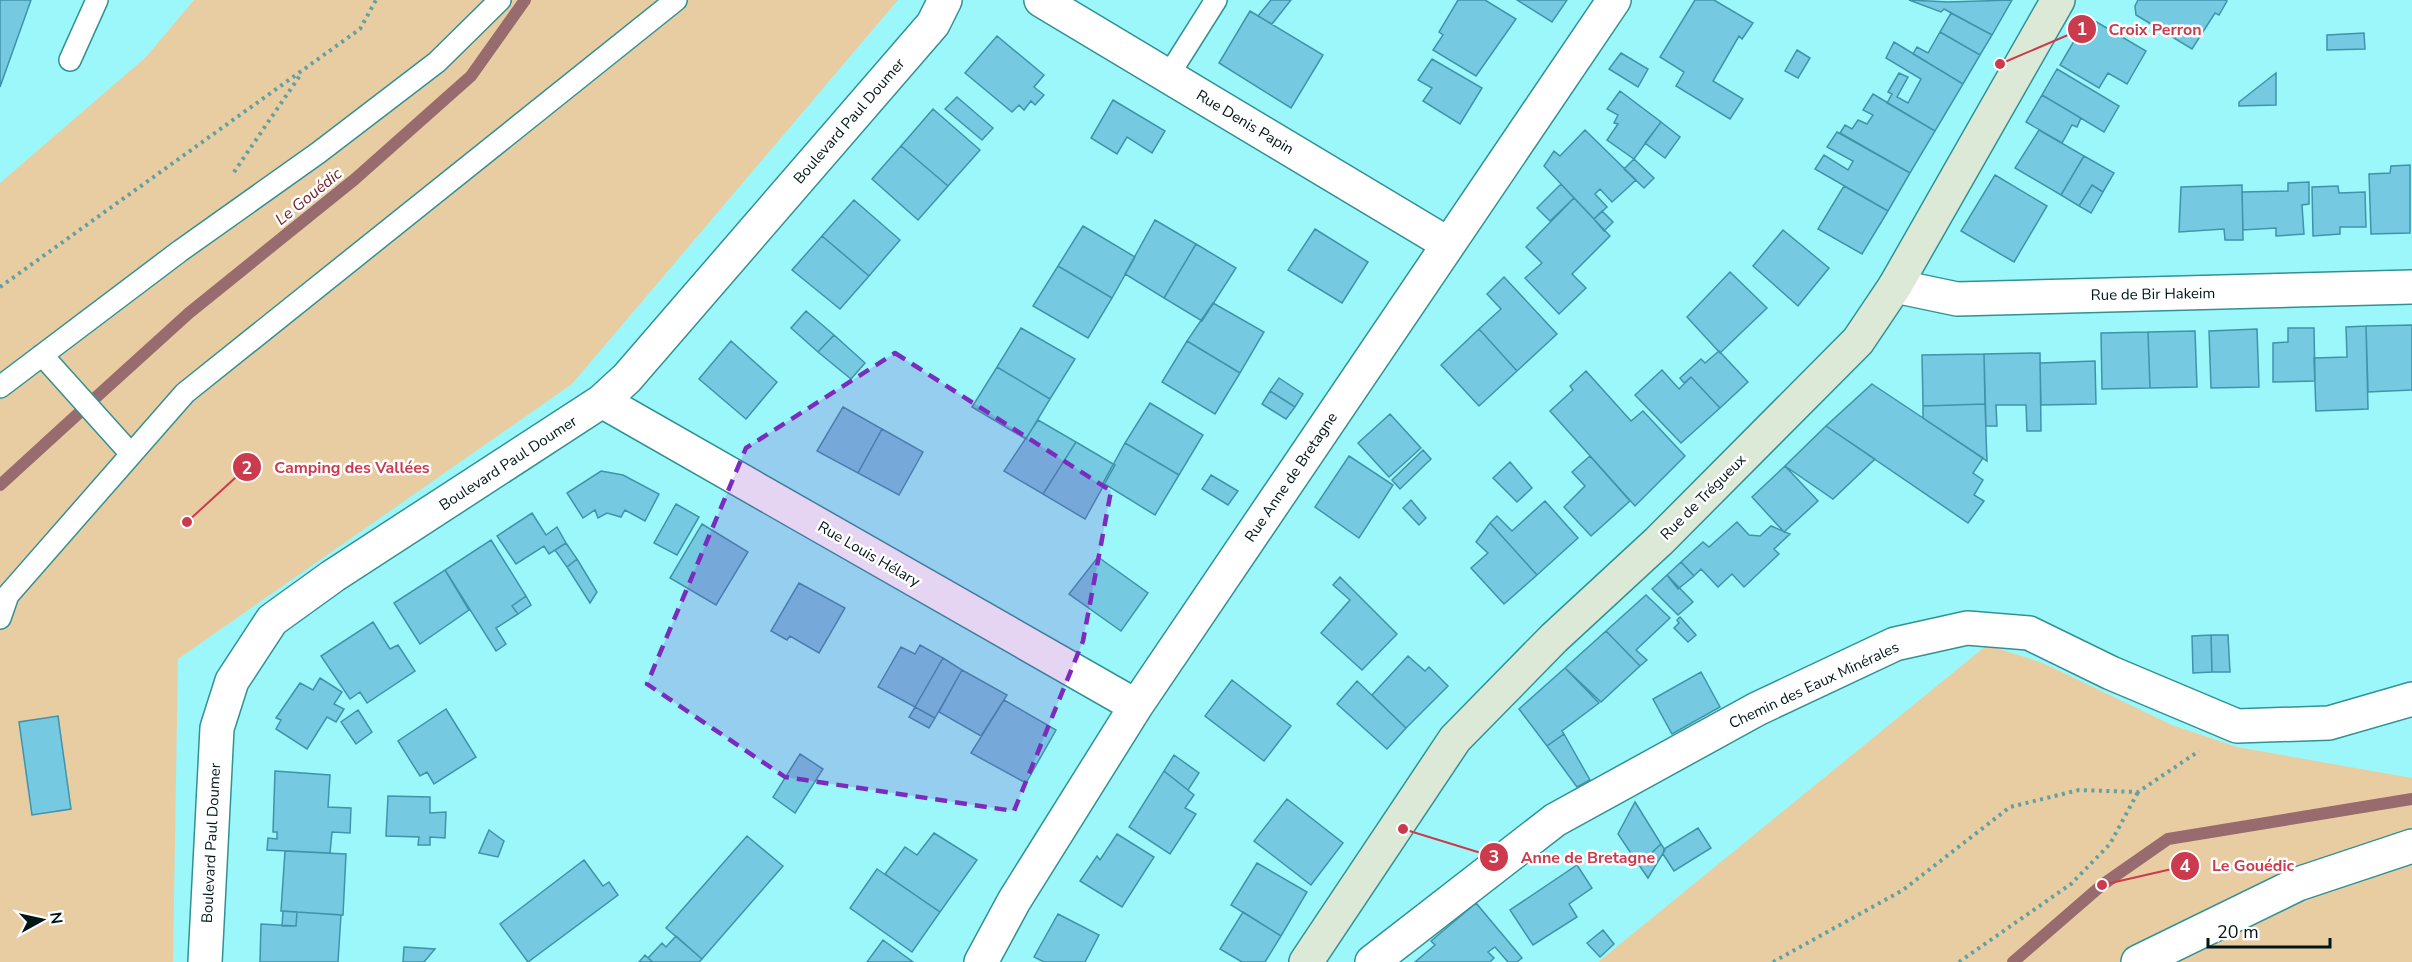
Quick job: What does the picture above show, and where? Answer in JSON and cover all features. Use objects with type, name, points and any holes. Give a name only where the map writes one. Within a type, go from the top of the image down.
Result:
[{"type":"main road","name":"Rue de Trégueux","points":[[1305,962],[1455,739],[1554,638],[1659,541],[1858,341],[1895,286],[2058,0]]},
{"type":"street","name":"Boulevard Paul Doumer","points":[[205,962],[217,728],[232,681],[272,620],[333,576],[603,401],[627,378],[933,24],[945,0]]},
{"type":"street","name":"Rue Denis Papin","points":[[1041,0],[1448,244]]},
{"type":"street","name":"Rue Anne de Bretagne","points":[[981,962],[1014,901],[1136,706],[1614,0]]},
{"type":"street","name":"Rue de Bir Hakeim","points":[[1895,286],[1957,299],[2412,287]]},
{"type":"street","name":"Rue Louis Hélary","points":[[603,401],[1136,706]]},
{"type":"street","name":"Chemin des Eaux Minérales","points":[[1372,962],[1555,820],[1757,709],[1895,644],[1967,628],[2029,633],[2111,673],[2237,726],[2329,723],[2408,709]]},
{"type":"street","points":[[2138,962],[2298,884],[2412,846]]},
{"type":"lane","points":[[70,60],[97,0]]},
{"type":"lane","points":[[0,387],[437,62],[500,0]]},
{"type":"lane","points":[[0,618],[8,595],[185,393],[676,0]]},
{"type":"lane","points":[[1168,76],[1216,0]]},
{"type":"lane","points":[[42,355],[130,454]]},
{"type":"path","points":[[0,287],[360,29],[376,0]]},
{"type":"path","points":[[231,175],[303,71]]},
{"type":"path","points":[[1959,962],[2071,884],[2110,844],[2138,792],[2237,726]]},
{"type":"path","points":[[1773,962],[1903,890],[2010,807],[2079,790],[2138,792]]},
{"type":"highlighted area","points":[[895,353],[1111,491],[1083,641],[1014,811],[785,777],[647,684],[746,448]]},
{"type":"shaded area","points":[[194,0],[898,0],[572,384],[178,659],[173,962],[0,962],[0,183],[146,57]]},
{"type":"shaded area","points":[[1987,645],[2043,663],[2172,725],[2237,747],[2412,778],[2412,962],[1598,962]]},
{"type":"building","points":[[0,0],[31,0],[0,87]]},
{"type":"building","points":[[1271,0],[1291,0],[1272,24],[1258,16]]},
{"type":"building","points":[[1458,0],[1485,0],[1516,19],[1476,76],[1433,50],[1443,35],[1439,32]]},
{"type":"building","points":[[1517,0],[1567,0],[1552,22]]},
{"type":"building","points":[[1695,0],[1714,0],[1753,23],[1742,39],[1739,36],[1713,81],[1743,99],[1730,119],[1676,86],[1684,72],[1660,57]]},
{"type":"building","points":[[1909,0],[1948,2],[2012,0],[1992,35],[1944,9],[1941,12]]},
{"type":"building","points":[[2138,0],[2227,1],[2219,15],[2215,13],[2192,49],[2136,15],[2135,6]]},
{"type":"building","points":[[1250,11],[1323,55],[1291,108],[1219,63]]},
{"type":"building","points":[[1951,13],[1992,35],[1980,55],[1940,32]]},
{"type":"building","points":[[2088,17],[2146,51],[2127,84],[2108,73],[2099,88],[2060,65]]},
{"type":"building","points":[[1940,32],[1980,55],[1963,84],[1913,54],[1917,47],[1928,53]]},
{"type":"building","points":[[2364,33],[2365,49],[2327,50],[2327,35]]},
{"type":"building","points":[[997,36],[1044,75],[1034,87],[1044,95],[1035,105],[1031,101],[1024,110],[1019,105],[1012,112],[965,73]]},
{"type":"building","points":[[1894,42],[1963,84],[1935,131],[1887,103],[1892,94],[1888,92],[1899,73],[1908,77],[1897,97],[1908,103],[1921,79],[1886,58]]},
{"type":"building","points":[[1797,50],[1810,58],[1798,78],[1785,71]]},
{"type":"building","points":[[1621,53],[1648,69],[1638,87],[1609,69]]},
{"type":"building","points":[[1432,59],[1482,88],[1460,124],[1423,101],[1432,88],[1418,80]]},
{"type":"building","points":[[2057,69],[2119,106],[2104,132],[2042,95]]},
{"type":"building","points":[[2276,73],[2276,105],[2239,106],[2239,102]]},
{"type":"building","points":[[1620,91],[1661,122],[1634,159],[1607,140],[1618,124],[1614,123],[1618,115],[1607,109]]},
{"type":"building","points":[[1873,94],[1935,131],[1910,173],[1840,133],[1845,125],[1852,129],[1858,120],[1867,124],[1873,115],[1863,110]]},
{"type":"building","points":[[2042,95],[2081,118],[2077,127],[2072,125],[2062,143],[2026,122]]},
{"type":"building","points":[[957,97],[993,128],[982,140],[945,109]]},
{"type":"building","points":[[1113,100],[1165,131],[1152,153],[1127,137],[1117,154],[1091,138]]},
{"type":"building","points":[[933,109],[980,150],[948,186],[901,146]]},
{"type":"building","points":[[1661,122],[1680,137],[1665,158],[1645,143]]},
{"type":"building","points":[[1585,130],[1636,180],[1612,202],[1600,189],[1595,194],[1607,207],[1594,219],[1544,166],[1554,151],[1560,156]]},
{"type":"building","points":[[2039,130],[2084,156],[2061,195],[2015,168]]},
{"type":"building","points":[[1837,132],[1910,173],[1888,211],[1815,169],[1824,155],[1848,170],[1853,161],[1827,147]]},
{"type":"building","points":[[901,146],[948,186],[918,220],[872,179]]},
{"type":"building","points":[[2084,156],[2114,173],[2103,192],[2092,185],[2079,206],[2061,195]]},
{"type":"building","points":[[1634,159],[1654,178],[1644,188],[1624,169]]},
{"type":"building","points":[[2410,165],[2410,233],[2371,234],[2369,174],[2390,173],[2391,166]]},
{"type":"building","points":[[1995,175],[2047,206],[2014,262],[1961,231]]},
{"type":"building","points":[[2309,182],[2309,204],[2302,205],[2304,234],[2276,236],[2276,228],[2243,230],[2242,192],[2288,191],[2288,183]]},
{"type":"building","points":[[1561,184],[1574,198],[1550,221],[1537,208]]},
{"type":"building","points":[[2092,185],[2103,192],[2091,213],[2079,206]]},
{"type":"building","points":[[2242,185],[2243,240],[2225,240],[2224,229],[2179,232],[2181,187]]},
{"type":"building","points":[[1844,186],[1888,211],[1862,254],[1818,229]]},
{"type":"building","points":[[2338,186],[2339,193],[2365,192],[2366,227],[2340,227],[2340,234],[2313,236],[2312,187]]},
{"type":"building","points":[[1574,198],[1610,236],[1572,274],[1586,288],[1559,314],[1525,278],[1542,263],[1526,247]]},
{"type":"building","points":[[854,200],[900,240],[869,276],[822,236]]},
{"type":"building","points":[[1602,211],[1613,222],[1604,231],[1594,219]]},
{"type":"building","points":[[1155,220],[1196,244],[1164,298],[1125,274]]},
{"type":"building","points":[[1083,226],[1135,257],[1112,298],[1058,266]]},
{"type":"building","points":[[1315,229],[1368,262],[1342,303],[1288,270]]},
{"type":"building","points":[[1783,230],[1829,268],[1798,306],[1753,266]]},
{"type":"building","points":[[822,236],[869,276],[840,309],[792,270]]},
{"type":"building","points":[[1196,244],[1236,268],[1202,321],[1164,298]]},
{"type":"building","points":[[1058,266],[1112,298],[1088,338],[1033,306]]},
{"type":"building","points":[[1730,272],[1767,308],[1720,353],[1687,317]]},
{"type":"building","points":[[1504,277],[1557,334],[1517,371],[1479,329],[1501,309],[1487,294]]},
{"type":"building","points":[[1213,303],[1264,332],[1240,373],[1187,341]]},
{"type":"building","points":[[806,311],[834,335],[818,352],[791,328]]},
{"type":"building","points":[[2412,325],[2412,390],[2368,392],[2366,326]]},
{"type":"building","points":[[2366,326],[2368,409],[2316,411],[2314,358],[2347,357],[2346,327]]},
{"type":"building","points":[[1021,328],[1075,359],[1050,399],[997,367]]},
{"type":"building","points":[[2288,328],[2314,328],[2315,381],[2273,382],[2273,343],[2288,342]]},
{"type":"building","points":[[1479,329],[1517,371],[1479,406],[1441,365]]},
{"type":"building","points":[[2257,329],[2259,387],[2211,388],[2209,331]]},
{"type":"building","points":[[2195,331],[2197,387],[2150,388],[2148,332]]},
{"type":"building","points":[[2148,332],[2150,388],[2102,389],[2101,333]]},
{"type":"building","points":[[834,335],[865,363],[851,379],[818,352]]},
{"type":"building","points":[[731,341],[777,382],[746,419],[699,379]]},
{"type":"building","points":[[1187,341],[1240,373],[1215,414],[1162,382]]},
{"type":"building","points":[[1719,351],[1748,382],[1720,408],[1691,377],[1684,383],[1680,378],[1701,359],[1705,363]]},
{"type":"building","points":[[2040,353],[2041,431],[2027,431],[2026,405],[1996,405],[1997,426],[1986,426],[1984,354]]},
{"type":"building","points":[[1984,354],[1985,404],[1923,406],[1922,355]]},
{"type":"building","points":[[2095,361],[2096,404],[2041,405],[2040,363]]},
{"type":"building","points":[[997,367],[1050,399],[1026,439],[972,407]]},
{"type":"building","points":[[1662,370],[1679,389],[1691,377],[1720,408],[1681,443],[1635,395]]},
{"type":"building","points":[[1586,371],[1631,421],[1643,411],[1685,456],[1635,506],[1550,411],[1573,390],[1570,386]]},
{"type":"building","points":[[1279,378],[1303,394],[1295,407],[1270,391]]},
{"type":"building","points":[[1872,384],[1983,458],[1973,473],[1983,480],[1974,495],[1984,501],[1968,523],[1826,426]]},
{"type":"building","points":[[1270,391],[1295,407],[1286,419],[1262,404]]},
{"type":"building","points":[[1150,403],[1203,435],[1179,475],[1125,443]]},
{"type":"building","points":[[1985,404],[1987,461],[1923,418],[1923,406]]},
{"type":"building","points":[[843,407],[882,429],[858,473],[817,451]]},
{"type":"building","points":[[1390,414],[1421,448],[1389,477],[1358,443]]},
{"type":"building","points":[[1038,420],[1076,442],[1043,494],[1004,471]]},
{"type":"building","points":[[1826,426],[1875,459],[1833,499],[1785,466]]},
{"type":"building","points":[[882,429],[923,452],[899,495],[858,473]]},
{"type":"building","points":[[1076,442],[1115,465],[1085,519],[1043,494]]},
{"type":"building","points":[[1125,443],[1179,475],[1155,515],[1103,483]]},
{"type":"building","points":[[1423,450],[1431,459],[1400,489],[1392,480]]},
{"type":"building","points":[[1349,456],[1393,485],[1359,538],[1315,507]]},
{"type":"building","points":[[1590,456],[1630,501],[1591,536],[1564,507],[1585,486],[1572,472]]},
{"type":"building","points":[[1510,462],[1532,488],[1517,502],[1493,478]]},
{"type":"building","points":[[1785,466],[1818,501],[1784,532],[1752,497]]},
{"type":"building","points":[[601,471],[623,475],[659,494],[645,521],[625,510],[621,517],[607,513],[598,518],[595,510],[583,518],[567,493]]},
{"type":"building","points":[[1211,475],[1238,491],[1228,505],[1202,489]]},
{"type":"building","points":[[1411,500],[1426,518],[1419,525],[1403,508]]},
{"type":"building","points":[[1545,501],[1578,538],[1537,575],[1490,523],[1497,516],[1512,531]]},
{"type":"building","points":[[676,504],[699,517],[677,555],[654,543]]},
{"type":"building","points":[[532,513],[546,535],[557,527],[566,543],[549,554],[544,546],[516,564],[497,536]]},
{"type":"building","points":[[1737,522],[1749,535],[1760,536],[1771,526],[1790,534],[1774,549],[1779,554],[1744,587],[1732,574],[1718,587],[1701,569],[1694,576],[1681,562],[1703,542],[1709,547]]},
{"type":"building","points":[[1490,523],[1537,575],[1504,604],[1471,568],[1488,553],[1476,542]]},
{"type":"building","points":[[702,524],[748,552],[716,605],[670,578]]},
{"type":"building","points":[[491,540],[526,596],[512,606],[518,614],[496,628],[506,644],[496,651],[445,570]]},
{"type":"building","points":[[566,543],[577,559],[567,567],[555,550]]},
{"type":"building","points":[[1098,557],[1148,593],[1121,631],[1069,594]]},
{"type":"building","points":[[577,559],[597,592],[590,603],[567,567]]},
{"type":"building","points":[[1681,562],[1694,576],[1678,589],[1667,575]]},
{"type":"building","points":[[445,570],[469,610],[420,644],[394,603]]},
{"type":"building","points":[[1667,575],[1693,602],[1678,615],[1652,589]]},
{"type":"building","points":[[1340,577],[1397,634],[1362,670],[1321,633],[1350,600],[1333,585]]},
{"type":"building","points":[[799,583],[845,608],[819,653],[790,636],[787,640],[771,631]]},
{"type":"building","points":[[1646,595],[1670,618],[1636,650],[1647,660],[1640,666],[1606,631]]},
{"type":"building","points":[[526,596],[531,605],[518,614],[512,606]]},
{"type":"building","points":[[1680,617],[1696,635],[1688,642],[1674,628],[1679,623],[1677,620]]},
{"type":"building","points":[[373,622],[390,649],[398,645],[415,671],[367,703],[360,692],[350,699],[321,656]]},
{"type":"building","points":[[1606,631],[1640,666],[1601,702],[1565,668]]},
{"type":"building","points":[[2211,635],[2228,635],[2230,672],[2212,672]]},
{"type":"building","points":[[2211,635],[2212,672],[2193,673],[2192,636]]},
{"type":"building","points":[[920,645],[943,658],[915,707],[878,687],[901,647],[915,654]]},
{"type":"building","points":[[1408,656],[1425,671],[1429,667],[1448,686],[1406,728],[1372,695]]},
{"type":"building","points":[[943,658],[962,670],[935,718],[915,707]]},
{"type":"building","points":[[1565,668],[1599,703],[1562,731],[1564,734],[1547,746],[1519,709]]},
{"type":"building","points":[[962,670],[1007,695],[981,736],[939,712]]},
{"type":"building","points":[[1701,672],[1720,707],[1672,734],[1653,699]]},
{"type":"building","points":[[320,678],[342,692],[334,704],[344,709],[336,722],[327,717],[307,749],[276,729],[281,720],[276,718],[300,683],[313,690]]},
{"type":"building","points":[[1232,680],[1291,726],[1264,761],[1205,716]]},
{"type":"building","points":[[1357,681],[1406,728],[1387,749],[1337,704]]},
{"type":"building","points":[[1004,700],[1056,730],[1026,783],[971,753]]},
{"type":"building","points":[[915,707],[935,718],[929,728],[909,717]]},
{"type":"building","points":[[446,709],[476,757],[434,784],[427,772],[420,776],[398,741]]},
{"type":"building","points":[[358,710],[372,732],[356,744],[341,722]]},
{"type":"building","points":[[58,716],[71,809],[32,815],[19,722]]},
{"type":"building","points":[[1564,734],[1590,780],[1577,787],[1547,746]]},
{"type":"building","points":[[800,754],[823,769],[795,813],[773,797]]},
{"type":"building","points":[[1174,755],[1199,773],[1188,790],[1164,771]]},
{"type":"building","points":[[275,771],[330,775],[328,807],[351,808],[350,833],[332,832],[330,853],[267,850],[268,838],[277,839],[277,832],[273,832]]},
{"type":"building","points":[[1164,771],[1194,795],[1185,808],[1196,814],[1170,854],[1129,827]]},
{"type":"building","points":[[388,796],[430,797],[430,813],[446,812],[445,838],[430,837],[430,845],[418,845],[419,837],[386,836]]},
{"type":"building","points":[[1287,799],[1343,843],[1311,885],[1254,841]]},
{"type":"building","points":[[1635,802],[1661,844],[1639,865],[1618,834]]},
{"type":"building","points":[[1698,828],[1711,848],[1674,871],[1663,854],[1664,849]]},
{"type":"building","points":[[489,830],[504,841],[498,857],[479,853]]},
{"type":"building","points":[[934,833],[977,860],[940,912],[885,874],[905,847],[917,855]]},
{"type":"building","points":[[1117,834],[1154,857],[1122,907],[1080,881],[1097,856],[1100,860]]},
{"type":"building","points":[[747,836],[783,866],[702,959],[666,928]]},
{"type":"building","points":[[1661,844],[1665,850],[1648,878],[1639,865]]},
{"type":"building","points":[[285,851],[346,854],[343,915],[281,911]]},
{"type":"building","points":[[584,860],[603,886],[609,882],[618,895],[528,962],[500,924]]},
{"type":"building","points":[[1257,863],[1307,892],[1281,936],[1231,905]]},
{"type":"building","points":[[1577,865],[1592,888],[1569,904],[1577,917],[1533,945],[1510,910]]},
{"type":"building","points":[[877,869],[940,912],[912,952],[850,908]]},
{"type":"building","points":[[1476,903],[1522,958],[1517,962],[1508,962],[1495,947],[1488,952],[1494,958],[1490,962],[1415,962],[1435,945],[1431,941]]},
{"type":"building","points":[[283,911],[297,912],[296,926],[282,926]]},
{"type":"building","points":[[297,912],[341,915],[338,962],[260,962],[261,924],[296,926]]},
{"type":"building","points":[[1243,912],[1281,936],[1265,962],[1242,962],[1220,949]]},
{"type":"building","points":[[1058,914],[1099,935],[1085,962],[1044,962],[1034,957]]},
{"type":"building","points":[[1603,930],[1614,944],[1600,957],[1587,943]]},
{"type":"building","points":[[676,936],[702,959],[699,962],[653,962],[648,958],[662,943],[666,947]]},
{"type":"building","points":[[883,940],[913,962],[867,962]]},
{"type":"building","points":[[404,947],[435,949],[424,962],[403,962]]},
{"type":"building","points":[[645,955],[648,958],[653,962],[639,962]]},
{"type":"waterway","name":"Le Gouédic","points":[[93,400],[189,313],[355,179],[471,76],[525,0]]},
{"type":"waterway","name":"Le Gouédic","points":[[0,485],[80,412]]},
{"type":"waterway","points":[[2013,962],[2102,885],[2168,839],[2412,799]]},
{"type":"place","name":"Croix Perron","points":[[2000,64]]},
{"type":"place","name":"Camping des Vallées","points":[[187,522]]},
{"type":"place","name":"Anne de Bretagne","points":[[1403,829]]},
{"type":"place","name":"Le Gouédic","points":[[2102,885]]}]
